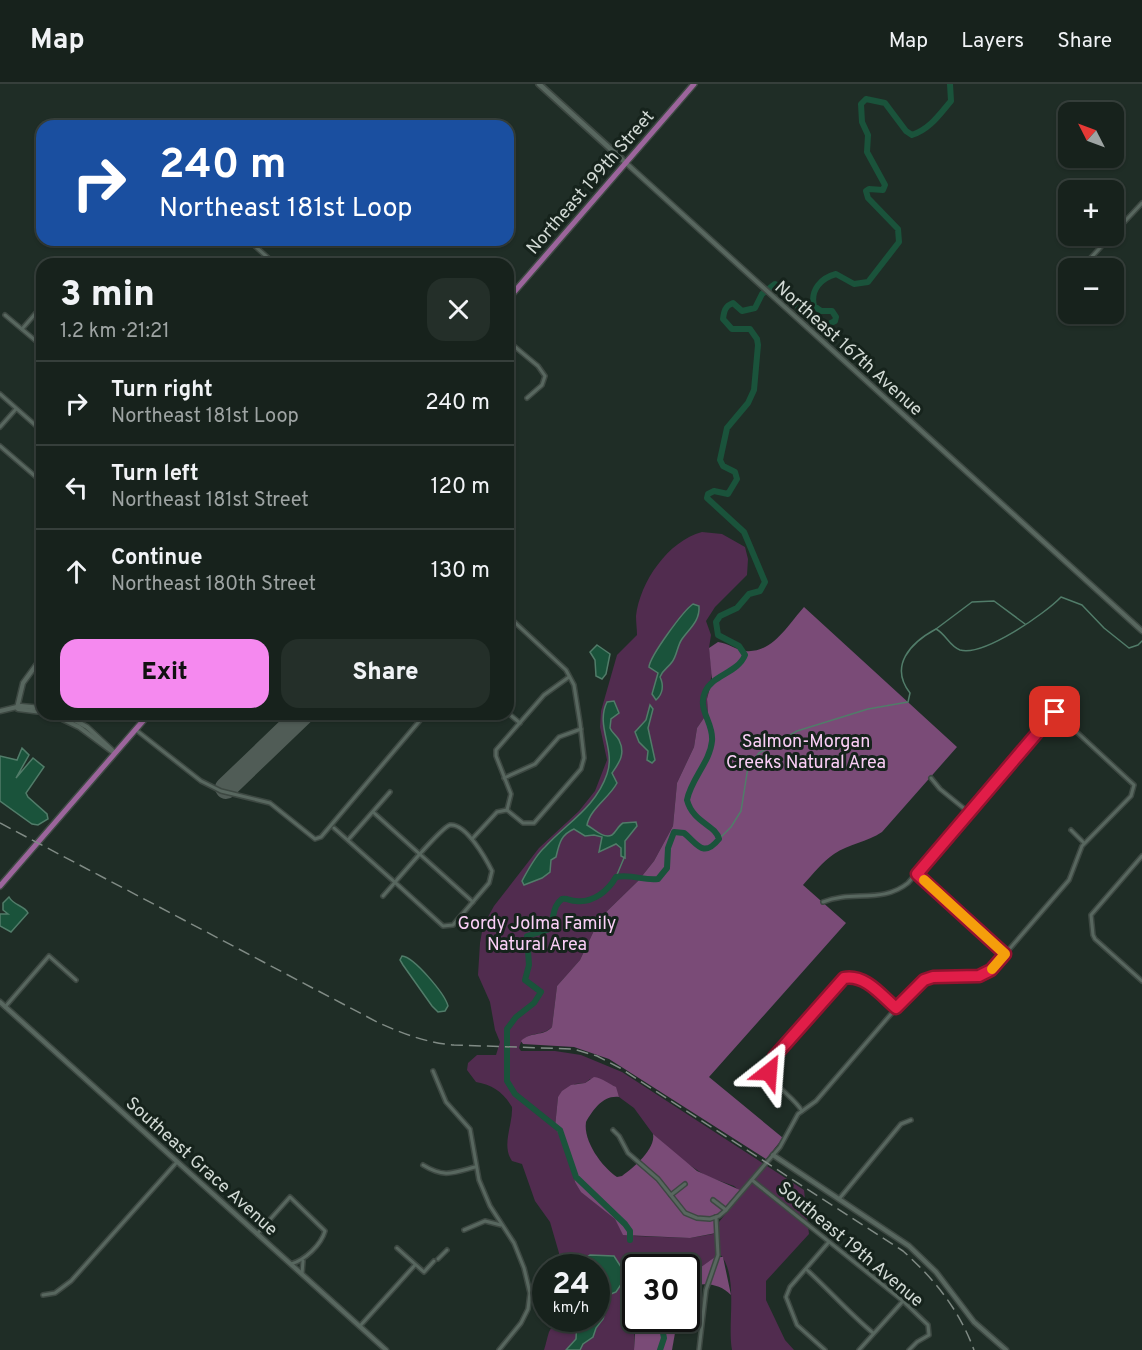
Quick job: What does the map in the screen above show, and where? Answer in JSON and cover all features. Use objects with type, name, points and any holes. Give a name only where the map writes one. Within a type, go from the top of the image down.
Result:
[{"type":"main road","name":"Northeast 167th Avenue","points":[[539,84],[626,163]]},
{"type":"main road","name":"Northeast 199th Street","points":[[514,292],[694,84]]},
{"type":"main road","points":[[0,886],[144,720]]},
{"type":"street","name":"Northeast 167th Avenue","points":[[626,163],[1142,631]]},
{"type":"street","points":[[1124,222],[1142,203]]},
{"type":"street","points":[[255,246],[268,258]]},
{"type":"street","points":[[1091,258],[1102,246]]},
{"type":"street","points":[[22,329],[36,313]]},
{"type":"street","points":[[5,315],[36,341]]},
{"type":"street","points":[[514,346],[538,366],[545,376],[542,385],[527,398]]},
{"type":"street","points":[[0,394],[36,426]]},
{"type":"street","points":[[0,427],[16,409]]},
{"type":"street","points":[[0,446],[36,476]]},
{"type":"street","points":[[472,839],[497,812],[507,810],[524,823],[530,824],[537,820],[583,766],[581,729],[574,685],[558,661],[514,620]]},
{"type":"street","points":[[17,708],[21,687],[36,666]]},
{"type":"street","points":[[507,810],[511,796],[495,752],[544,695],[570,678]]},
{"type":"street","points":[[0,711],[21,706],[36,709]]},
{"type":"street","points":[[613,1130],[628,1153],[658,1179],[689,1215],[702,1219],[716,1218],[726,1210],[773,1155],[784,1141],[794,1120],[816,1101],[896,1008],[924,980],[933,977],[974,977],[983,975],[993,968],[1030,921],[1069,880],[1084,843],[1131,796],[1134,785],[1055,712],[1001,774],[971,814],[903,887],[888,894],[840,898],[823,902]]},
{"type":"street","points":[[514,718],[520,723]]},
{"type":"street","points":[[64,720],[79,727],[114,753]]},
{"type":"street","points":[[75,720],[111,747],[114,753]]},
{"type":"street","points":[[136,729],[212,788],[270,803],[315,839],[321,837],[420,720]]},
{"type":"street","points":[[504,778],[535,764],[559,737],[581,729]]},
{"type":"street","points":[[1001,774],[1006,778]]},
{"type":"street","points":[[931,778],[939,789],[971,814]]},
{"type":"street","points":[[348,840],[390,792]]},
{"type":"street","points":[[373,812],[473,902]]},
{"type":"street","points":[[334,828],[395,883],[447,927],[453,925],[489,883],[492,877],[491,869],[472,839],[458,827],[450,825],[443,828],[395,883],[383,896]]},
{"type":"street","points":[[1071,830],[1084,843]]},
{"type":"street","points":[[1142,856],[1091,915],[1093,935],[1142,981]]},
{"type":"street","points":[[917,874],[1005,954]]},
{"type":"street","points":[[5,1007],[49,956],[76,980]]},
{"type":"street","points":[[802,1111],[793,1098],[774,1083],[770,1077],[770,1065],[774,1057],[839,982],[844,978],[857,977],[865,981],[896,1008]]},
{"type":"street","name":"Southeast Grace Avenue","points":[[0,1002],[386,1350]]},
{"type":"street","points":[[433,1071],[446,1102],[470,1129],[475,1167],[490,1206],[514,1243],[524,1268],[530,1293],[528,1309],[521,1323],[499,1350]]},
{"type":"street","points":[[839,1199],[902,1124],[911,1120]]},
{"type":"street","points":[[773,1155],[879,1224],[915,1251],[936,1272],[974,1322],[1006,1350]]},
{"type":"street","points":[[43,1295],[55,1293],[71,1281],[177,1162]]},
{"type":"street","points":[[423,1164],[436,1173],[449,1174],[475,1167]]},
{"type":"street","name":"Southeast 19th Avenue","points":[[752,1180],[903,1301],[928,1325],[930,1332],[909,1350]]},
{"type":"street","points":[[671,1195],[685,1184]]},
{"type":"street","points":[[257,1234],[290,1197],[325,1231],[323,1238],[304,1259],[291,1264]]},
{"type":"street","points":[[713,1200],[726,1210]]},
{"type":"street","points":[[699,1350],[706,1290],[718,1255],[716,1218]]},
{"type":"street","points":[[464,1230],[485,1221],[503,1225]]},
{"type":"street","points":[[825,1350],[797,1325],[786,1297],[790,1287],[828,1243]]},
{"type":"street","points":[[397,1248],[424,1272],[447,1250]]},
{"type":"street","points":[[302,1274],[304,1259]]},
{"type":"street","points":[[360,1326],[415,1265]]},
{"type":"street","points":[[806,1269],[848,1312],[873,1333]]},
{"type":"street","points":[[859,1350],[903,1301]]},
{"type":"green space","name":"Gordy Jolma Family Natural Area","points":[[702,532],[722,534],[745,547],[748,559],[747,575],[715,607],[706,621],[711,635],[709,648],[712,673],[707,699],[708,712],[697,728],[694,747],[677,783],[673,826],[654,861],[638,881],[600,918],[580,960],[557,986],[552,1027],[525,1038],[519,1048],[521,1051],[555,1051],[581,1055],[622,1072],[804,1190],[809,1234],[766,1281],[766,1300],[785,1340],[794,1350],[732,1350],[731,1287],[726,1263],[720,1254],[700,1267],[700,1254],[622,1254],[622,1332],[634,1332],[634,1350],[544,1350],[549,1332],[610,1332],[610,1254],[559,1254],[550,1222],[535,1201],[522,1164],[512,1161],[509,1155],[507,1142],[512,1107],[501,1093],[488,1085],[476,1082],[467,1070],[468,1063],[477,1055],[496,1055],[500,1042],[495,1030],[490,1002],[478,975],[480,943],[483,926],[494,906],[539,848],[579,811],[595,791],[607,760],[600,727],[601,711],[617,655],[637,635],[636,616],[643,590],[650,577],[667,554],[678,544]],"holes":[[[590,1079],[614,1086],[619,1097],[634,1108],[653,1134],[679,1158],[706,1176],[734,1186],[742,1193],[719,1222],[719,1233],[690,1238],[634,1236],[621,1228],[615,1219],[575,1182],[569,1155],[555,1127],[558,1097],[575,1084],[585,1083]]]},
{"type":"green space","name":"Salmon-Morgan Creeks Natural Area","points":[[804,607],[957,747],[882,832],[834,854],[803,885],[846,923],[709,1077],[783,1138],[766,1159],[609,1059],[574,1047],[523,1044],[521,1041],[552,1027],[557,986],[580,960],[600,918],[638,881],[654,861],[673,826],[677,783],[694,747],[697,728],[708,712],[707,699],[712,679],[709,648],[718,642],[745,651],[763,648],[779,637]]},
{"type":"green space","points":[[594,1077],[616,1087],[619,1097],[603,1101],[595,1108],[586,1122],[587,1137],[605,1167],[617,1177],[622,1176],[647,1152],[653,1140],[653,1134],[697,1171],[740,1190],[721,1212],[714,1216],[716,1233],[690,1238],[623,1235],[615,1219],[581,1192],[575,1182],[569,1155],[555,1127],[558,1097],[571,1085],[585,1083]]},
{"type":"green space","points":[[715,1257],[723,1257],[731,1295],[722,1288],[700,1284],[701,1267]]},
{"type":"green space","points":[[635,1332],[675,1333],[672,1350],[634,1350]]},
{"type":"shaded area","points":[[693,604],[699,606],[698,616],[680,642],[674,660],[661,674],[662,689],[656,700],[652,694],[658,673],[649,667],[651,661],[682,615]]},
{"type":"shaded area","points":[[597,645],[610,654],[606,674],[602,679],[596,676],[595,660],[590,652]]},
{"type":"shaded area","points":[[614,701],[619,713],[611,719],[610,728],[619,740],[622,750],[619,762],[612,773],[617,783],[592,814],[587,825],[602,835],[609,836],[623,823],[636,822],[637,826],[625,841],[625,858],[621,856],[621,848],[616,844],[599,852],[602,837],[585,836],[574,829],[561,841],[556,857],[551,860],[550,872],[524,885],[522,881],[538,855],[580,814],[602,786],[609,765],[603,720],[604,711],[607,702]]},
{"type":"shaded area","points":[[650,705],[653,709],[648,728],[655,760],[652,763],[647,760],[648,751],[639,742],[635,732],[646,720]]},
{"type":"shaded area","points":[[22,748],[29,755],[16,778],[33,758],[44,767],[26,793],[47,814],[48,819],[38,825],[32,824],[0,801],[0,756],[17,760]]},
{"type":"shaded area","points":[[9,897],[28,913],[11,932],[0,926],[0,914],[8,914],[3,910],[3,903]]},
{"type":"shaded area","points":[[402,956],[421,969],[435,985],[446,1000],[448,1006],[445,1011],[438,1012],[432,1006],[400,960]]},
{"type":"shaded area","points":[[610,1256],[614,1256],[622,1268],[622,1283],[616,1292],[610,1294]]},
{"type":"shaded area","points":[[576,1332],[595,1332],[593,1337],[583,1344],[580,1350],[566,1350],[576,1339]]},
{"type":"waterway","points":[[630,1240],[630,1231],[625,1224],[576,1177],[560,1130],[515,1094],[507,1081],[507,1029],[516,1017],[534,1003],[541,992],[525,980],[529,965],[527,936],[547,930],[552,922],[556,906],[562,899],[582,901],[594,898],[609,887],[616,877],[658,879],[667,868],[668,848],[674,832],[684,833],[704,849],[709,848],[719,839],[714,830],[694,814],[687,800],[692,785],[711,749],[711,728],[703,705],[705,692],[708,686],[737,666],[745,655],[739,646],[718,635],[716,622],[720,616],[737,608],[749,594],[760,591],[765,582],[744,532],[707,498],[708,494],[714,491],[728,494],[737,479],[735,472],[723,466],[720,460],[727,428],[748,403],[754,390],[757,339],[750,329],[732,329],[723,319],[724,311],[733,303],[742,311],[755,308],[762,294],[775,284],[812,320],[827,325],[835,321],[836,317],[832,311],[821,311],[814,306],[815,290],[821,282],[836,274],[854,284],[868,282],[899,242],[898,229],[868,198],[866,191],[869,189],[883,190],[885,185],[867,152],[868,135],[862,122],[861,104],[866,99],[885,103],[906,131],[912,135],[929,125],[951,101],[950,84]]},
{"type":"waterway","points":[[719,839],[731,827],[741,811],[748,767],[759,753],[797,731],[868,709],[908,702],[910,693],[902,674],[905,656],[918,641],[936,629],[960,650],[983,647],[1029,623],[1061,597],[1082,605],[1104,628],[1129,648],[1142,641]]},
{"type":"waterway","points":[[936,629],[972,602],[994,601],[1025,624]]},
{"type":"waterway","points":[[616,877],[624,858]]},
{"type":"waterway","points":[[660,1350],[664,1338],[663,1332]]},
{"type":"runway","points":[[226,788],[297,720]]},
{"type":"railway","points":[[0,823],[397,1031],[444,1044],[573,1049],[597,1056],[620,1068],[903,1251],[925,1273],[953,1308],[974,1350]]},
{"type":"slow traffic","points":[[924,880],[1005,954],[992,969]]},
{"type":"route","points":[[769,1072],[774,1057],[844,978],[850,976],[865,981],[896,1008],[912,989],[924,980],[933,977],[970,978],[983,975],[991,970],[1005,954],[917,874],[1055,712]]}]
